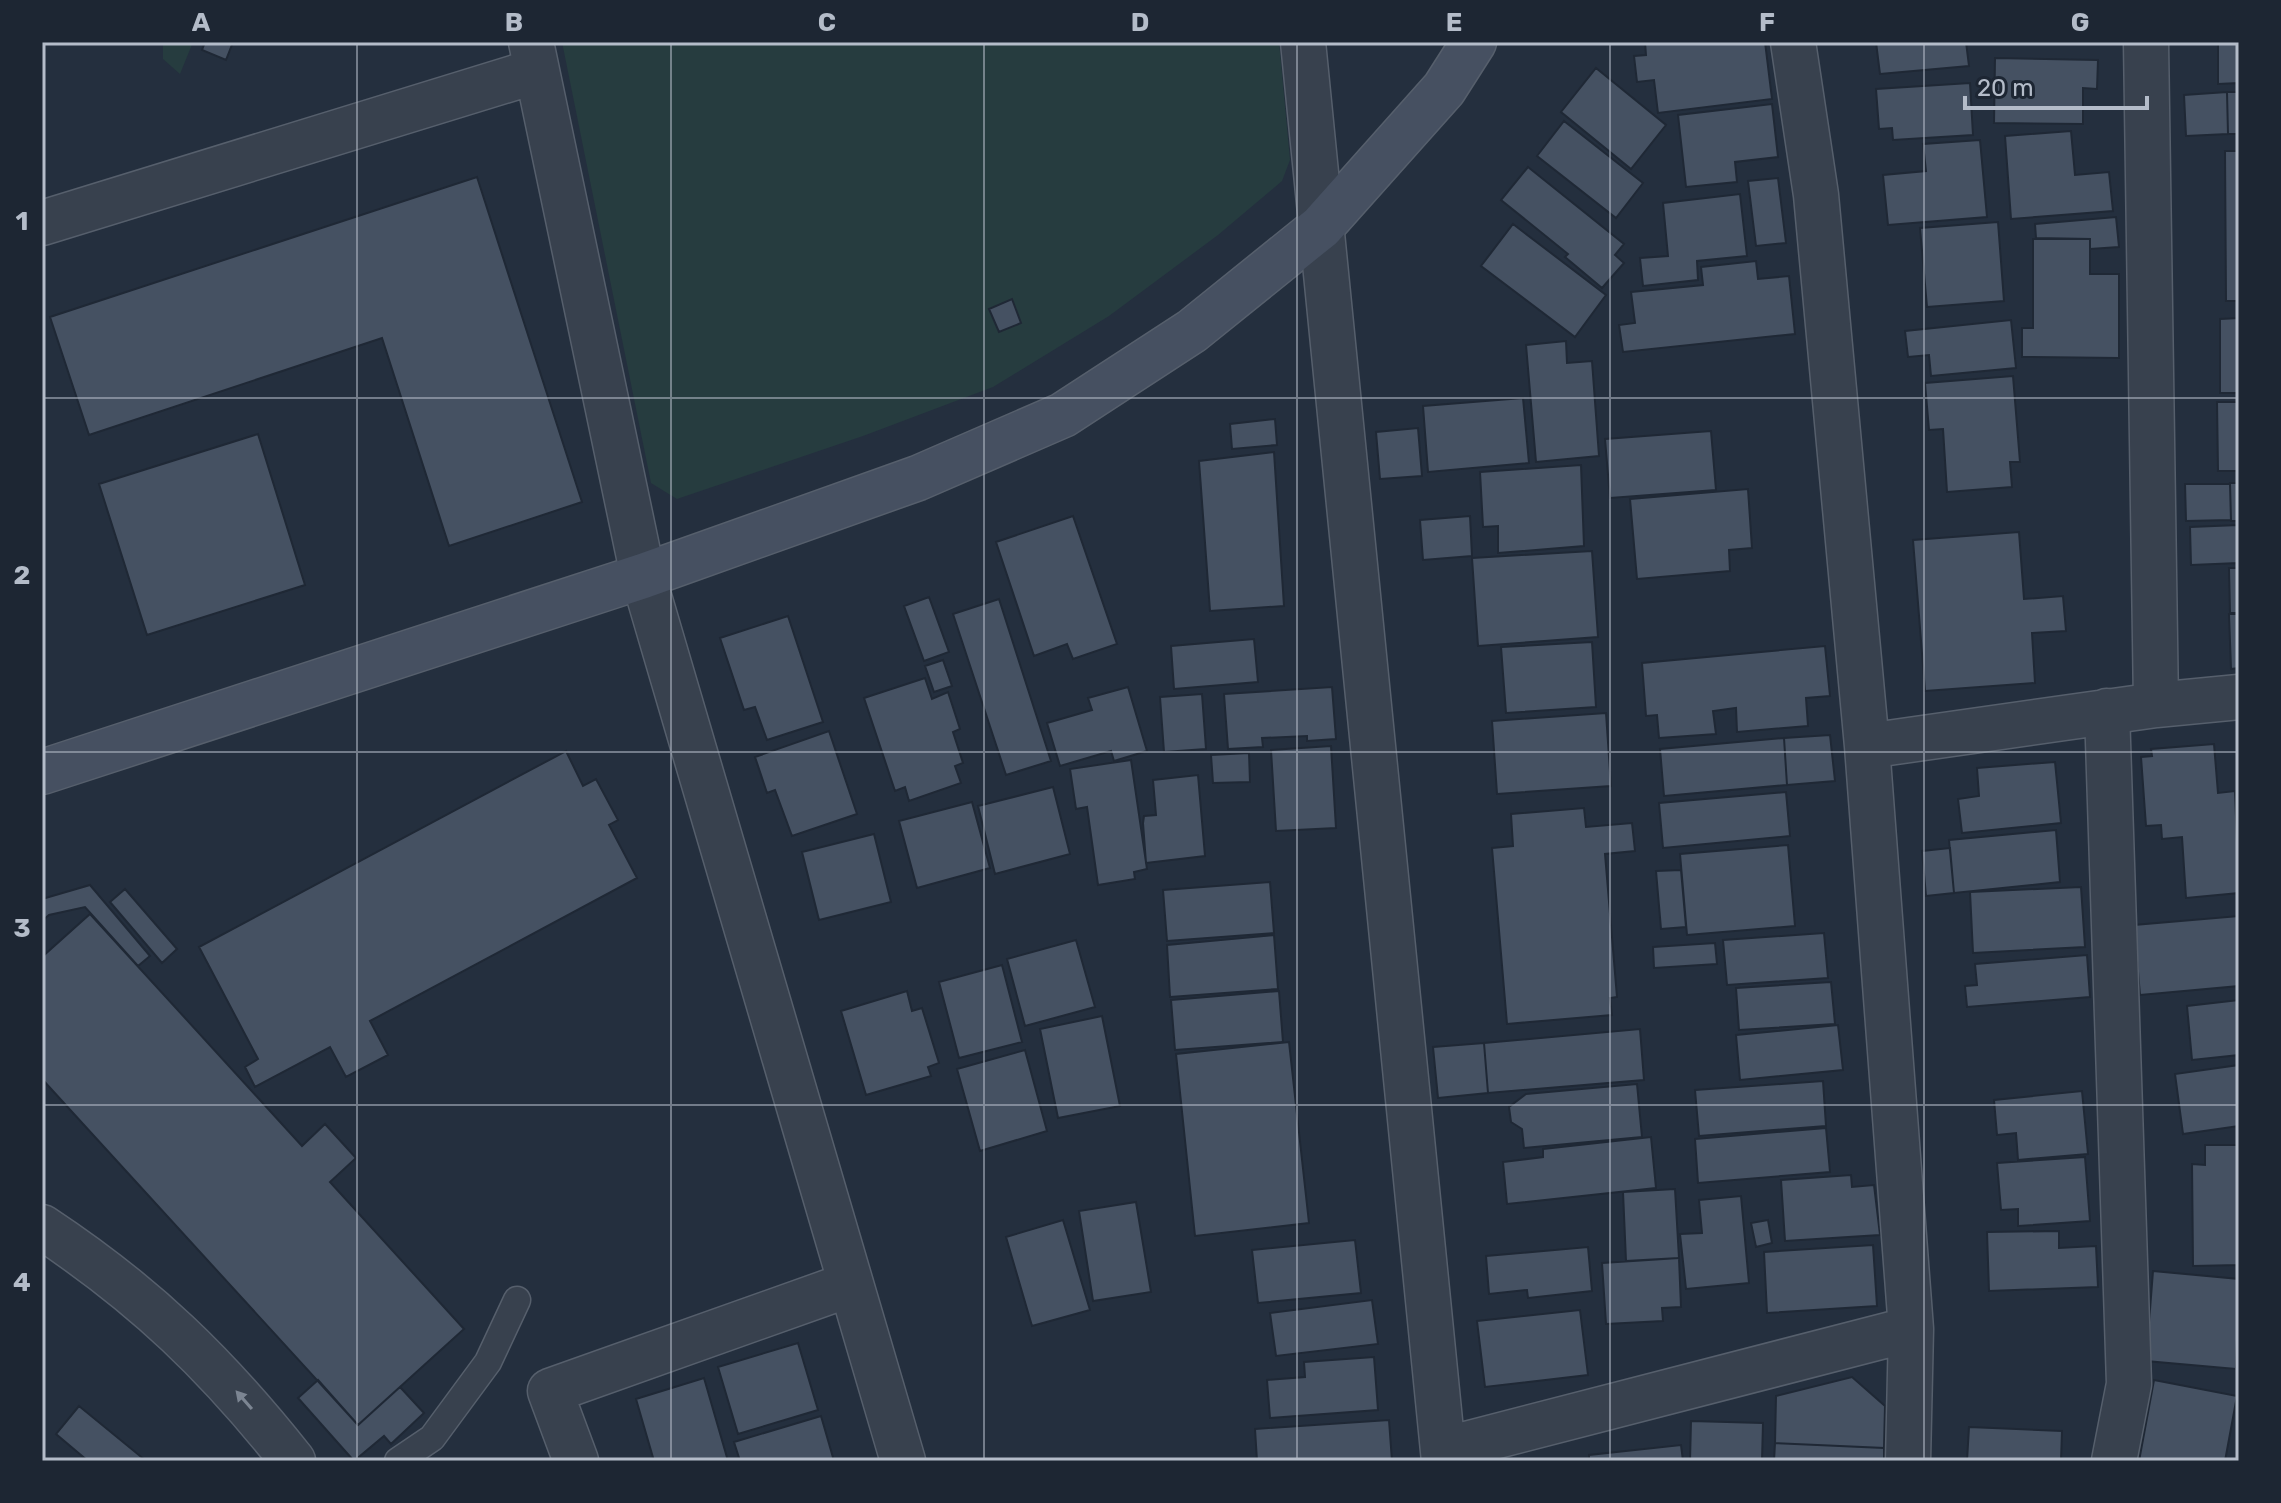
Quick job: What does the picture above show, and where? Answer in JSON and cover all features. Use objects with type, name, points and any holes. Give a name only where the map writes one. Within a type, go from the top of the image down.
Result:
[{"type":"street","points":[[1303,42],[1443,1455],[1911,1329]]},
{"type":"street","points":[[42,772],[643,576],[918,478],[1063,415],[1192,331],[1321,227],[1444,89],[1474,42]]},
{"type":"street","points":[[1793,42],[1816,195],[1867,746],[1911,1329],[1908,1461]]},
{"type":"street","points":[[2146,42],[2156,705]]},
{"type":"street","points":[[42,223],[534,57],[643,576],[848,1285],[903,1461]]},
{"type":"street","points":[[1867,746],[2107,711],[2239,697]]},
{"type":"street","points":[[2107,711],[2129,1384],[2114,1461]]},
{"type":"street","points":[[42,1227],[92,1260],[188,1340],[246,1402],[293,1461]]},
{"type":"street","points":[[576,1461],[550,1391],[848,1285]]},
{"type":"lane","points":[[398,1461],[432,1438],[488,1362],[517,1300]]},
{"type":"green space","points":[[163,42],[193,42],[180,74],[163,59]]},
{"type":"green space","points":[[562,42],[1279,42],[1290,160],[1282,181],[1218,235],[1109,316],[993,387],[863,436],[677,499],[651,483]]},
{"type":"building","points":[[205,42],[233,42],[226,60],[202,50]]},
{"type":"building","points":[[1645,42],[1765,42],[1772,99],[1658,113],[1654,80],[1637,82],[1634,56],[1646,55]]},
{"type":"building","points":[[1876,42],[1966,42],[1969,66],[1880,74]]},
{"type":"building","points":[[1989,42],[2080,42],[2080,44]]},
{"type":"building","points":[[2218,42],[2239,42],[2239,83],[2218,84]]},
{"type":"building","points":[[1995,58],[2098,60],[2097,89],[2083,88],[2083,124],[1994,123]]},
{"type":"building","points":[[1596,68],[1666,125],[1631,169],[1561,112]]},
{"type":"building","points":[[1970,83],[1973,135],[1893,140],[1892,128],[1879,129],[1876,89]]},
{"type":"building","points":[[2227,92],[2228,134],[2186,136],[2184,95]]},
{"type":"building","points":[[2227,92],[2239,92],[2239,134],[2228,134]]},
{"type":"building","points":[[1772,104],[1778,157],[1735,162],[1737,182],[1686,187],[1678,115]]},
{"type":"building","points":[[1564,121],[1643,183],[1616,218],[1537,156]]},
{"type":"building","points":[[2071,131],[2075,175],[2109,172],[2113,211],[2011,219],[2005,136]]},
{"type":"building","points":[[1980,140],[1987,217],[1888,225],[1883,175],[1926,171],[1923,144]]},
{"type":"building","points":[[2225,151],[2239,151],[2239,301],[2226,301]]},
{"type":"building","points":[[1528,167],[1624,244],[1615,255],[1624,263],[1602,288],[1565,257],[1568,254],[1501,200]]},
{"type":"building","points":[[477,177],[582,502],[449,546],[382,338],[89,435],[50,317]]},
{"type":"building","points":[[1778,178],[1786,243],[1756,246],[1748,181]]},
{"type":"building","points":[[1740,194],[1747,256],[1697,261],[1698,280],[1643,286],[1640,258],[1668,256],[1663,203]]},
{"type":"building","points":[[2116,217],[2119,247],[2090,249],[2090,239],[2036,238],[2035,224]]},
{"type":"building","points":[[1998,222],[2004,301],[1927,307],[1920,228]]},
{"type":"building","points":[[1513,224],[1606,295],[1575,337],[1481,266]]},
{"type":"building","points":[[2033,239],[2090,239],[2090,274],[2119,274],[2119,358],[2022,357],[2022,328],[2033,328]]},
{"type":"building","points":[[1756,261],[1758,279],[1789,276],[1795,334],[1623,352],[1619,325],[1635,323],[1631,292],[1703,285],[1701,267]]},
{"type":"building","points":[[1012,299],[1021,323],[999,332],[989,309]]},
{"type":"building","points":[[2239,318],[2239,393],[2220,393],[2220,319]]},
{"type":"building","points":[[2011,320],[2016,368],[1931,376],[1929,355],[1908,357],[1905,331]]},
{"type":"building","points":[[1566,341],[1567,363],[1592,361],[1599,456],[1536,462],[1526,345]]},
{"type":"building","points":[[2013,376],[2020,462],[2010,462],[2012,487],[1947,492],[1943,429],[1929,430],[1925,383]]},
{"type":"building","points":[[1523,398],[1529,463],[1428,472],[1423,406]]},
{"type":"building","points":[[2217,402],[2239,402],[2239,471],[2218,471]]},
{"type":"building","points":[[1275,419],[1277,445],[1232,449],[1230,424]]},
{"type":"building","points":[[1418,428],[1422,476],[1380,479],[1376,432]]},
{"type":"building","points":[[1711,431],[1716,490],[1610,498],[1605,439]]},
{"type":"building","points":[[258,434],[305,585],[147,635],[99,484]]},
{"type":"building","points":[[1274,452],[1284,606],[1210,611],[1199,461]]},
{"type":"building","points":[[1581,465],[1584,546],[1498,553],[1498,526],[1483,527],[1480,472]]},
{"type":"building","points":[[2230,483],[2239,483],[2239,521],[2231,521]]},
{"type":"building","points":[[2185,484],[2230,484],[2231,520],[2186,521]]},
{"type":"building","points":[[1748,489],[1752,548],[1729,550],[1730,571],[1637,579],[1630,499]]},
{"type":"building","points":[[1073,516],[1117,644],[1073,659],[1067,644],[1034,656],[996,542]]},
{"type":"building","points":[[1470,516],[1472,556],[1423,560],[1420,520]]},
{"type":"building","points":[[2239,525],[2239,563],[2191,565],[2190,527]]},
{"type":"building","points":[[2019,532],[2024,599],[2063,596],[2066,631],[2032,633],[2035,683],[1925,691],[1913,540]]},
{"type":"building","points":[[1592,551],[1598,637],[1478,646],[1472,558]]},
{"type":"building","points":[[2229,568],[2239,568],[2239,613],[2230,613]]},
{"type":"building","points":[[929,597],[949,652],[924,661],[904,606]]},
{"type":"building","points":[[999,599],[1051,761],[1006,775],[953,614]]},
{"type":"building","points":[[2229,614],[2239,614],[2239,668],[2231,669]]},
{"type":"building","points":[[788,616],[823,722],[767,740],[755,707],[744,710],[720,638]]},
{"type":"building","points":[[1254,639],[1258,682],[1174,689],[1171,646]]},
{"type":"building","points":[[1592,642],[1596,707],[1506,713],[1501,647]]},
{"type":"building","points":[[1825,646],[1830,696],[1806,698],[1808,726],[1737,732],[1736,708],[1713,711],[1716,734],[1659,738],[1657,715],[1646,716],[1642,663]]},
{"type":"building","points":[[943,660],[952,686],[934,692],[925,666]]},
{"type":"building","points":[[925,678],[932,699],[948,692],[960,729],[953,732],[963,763],[955,766],[961,783],[909,801],[905,787],[895,791],[864,698]]},
{"type":"building","points":[[1128,687],[1147,751],[1114,761],[1111,751],[1060,766],[1047,723],[1092,710],[1088,698]]},
{"type":"building","points":[[1332,687],[1336,739],[1307,741],[1307,736],[1262,738],[1263,747],[1228,749],[1224,694]]},
{"type":"building","points":[[1202,694],[1206,749],[1164,752],[1160,697]]},
{"type":"building","points":[[1606,713],[1611,786],[1497,794],[1492,721]]},
{"type":"building","points":[[829,731],[857,814],[792,836],[775,790],[767,793],[755,757]]},
{"type":"building","points":[[1830,735],[1835,781],[1787,785],[1784,738]]},
{"type":"building","points":[[1784,738],[1787,785],[1664,796],[1660,749]]},
{"type":"building","points":[[2214,744],[2218,793],[2235,791],[2239,893],[2186,898],[2182,837],[2162,839],[2161,825],[2146,826],[2141,757],[2152,756],[2151,749]]},
{"type":"building","points":[[1331,746],[1336,828],[1276,831],[1271,750]]},
{"type":"building","points":[[566,751],[583,786],[596,779],[618,820],[609,825],[637,878],[370,1021],[388,1055],[346,1077],[330,1047],[255,1087],[245,1067],[258,1059],[199,947]]},
{"type":"building","points":[[1249,753],[1250,782],[1213,783],[1211,755]]},
{"type":"building","points":[[1131,760],[1147,869],[1134,872],[1135,879],[1098,885],[1087,807],[1076,809],[1070,769]]},
{"type":"building","points":[[2055,762],[2061,823],[1962,833],[1958,799],[1979,796],[1977,768]]},
{"type":"building","points":[[1198,775],[1205,856],[1146,863],[1143,823],[1144,816],[1156,815],[1153,780]]},
{"type":"building","points":[[1053,787],[1070,854],[995,874],[978,806]]},
{"type":"building","points":[[1786,792],[1790,836],[1663,848],[1659,803]]},
{"type":"building","points":[[972,802],[990,868],[917,888],[899,821]]},
{"type":"building","points":[[1584,808],[1586,827],[1632,823],[1635,851],[1605,854],[1617,997],[1610,998],[1612,1015],[1507,1024],[1492,848],[1513,846],[1511,814]]},
{"type":"building","points":[[2056,830],[2060,882],[1954,893],[1949,840]]},
{"type":"building","points":[[874,834],[891,902],[819,920],[802,852]]},
{"type":"building","points":[[1788,845],[1795,926],[1687,935],[1680,854]]},
{"type":"building","points":[[1950,848],[1954,893],[1926,896],[1922,851]]},
{"type":"building","points":[[1681,870],[1686,927],[1661,929],[1656,871]]},
{"type":"building","points":[[1270,882],[1274,933],[1167,941],[1163,890]]},
{"type":"building","points":[[90,885],[150,956],[138,966],[85,907],[49,915],[42,921],[42,899]]},
{"type":"building","points":[[2081,887],[2085,947],[1973,953],[1970,892]]},
{"type":"building","points":[[125,889],[177,949],[162,963],[110,902]]},
{"type":"building","points":[[90,914],[302,1146],[325,1124],[356,1158],[330,1182],[464,1329],[358,1425],[42,1079],[42,957]]},
{"type":"building","points":[[2239,916],[2239,986],[2140,995],[2134,925]]},
{"type":"building","points":[[1824,933],[1828,978],[1727,985],[1723,940]]},
{"type":"building","points":[[1274,935],[1278,989],[1170,997],[1167,945]]},
{"type":"building","points":[[1076,940],[1095,1007],[1025,1026],[1007,959]]},
{"type":"building","points":[[1715,943],[1717,964],[1654,968],[1653,947]]},
{"type":"building","points":[[2087,955],[2090,997],[1967,1007],[1965,986],[1977,985],[1975,964]]},
{"type":"building","points":[[1002,965],[1022,1042],[959,1058],[939,982]]},
{"type":"building","points":[[1831,982],[1835,1024],[1739,1030],[1736,988]]},
{"type":"building","points":[[907,991],[912,1011],[922,1008],[939,1063],[928,1067],[931,1076],[866,1095],[841,1011]]},
{"type":"building","points":[[1279,991],[1283,1042],[1175,1050],[1171,1000]]},
{"type":"building","points":[[2239,1000],[2239,1055],[2192,1060],[2187,1006]]},
{"type":"building","points":[[1102,1016],[1120,1106],[1058,1118],[1040,1029]]},
{"type":"building","points":[[1838,1025],[1843,1070],[1740,1080],[1736,1035]]},
{"type":"building","points":[[1640,1029],[1644,1080],[1488,1093],[1484,1043]]},
{"type":"building","points":[[1289,1042],[1309,1223],[1195,1236],[1176,1054]]},
{"type":"building","points":[[1484,1043],[1488,1093],[1438,1098],[1433,1047]]},
{"type":"building","points":[[1025,1050],[1047,1131],[980,1151],[957,1069]]},
{"type":"building","points":[[2239,1065],[2239,1126],[2183,1134],[2175,1074]]},
{"type":"building","points":[[1823,1081],[1826,1126],[1699,1136],[1695,1090]]},
{"type":"building","points":[[1637,1084],[1642,1137],[1524,1148],[1522,1129],[1511,1122],[1509,1107],[1526,1094]]},
{"type":"building","points":[[2082,1091],[2088,1154],[2018,1160],[2016,1133],[1997,1135],[1994,1100]]},
{"type":"building","points":[[1826,1128],[1830,1172],[1698,1183],[1695,1139]]},
{"type":"building","points":[[1651,1137],[1656,1188],[1507,1204],[1503,1162],[1543,1157],[1543,1149]]},
{"type":"building","points":[[2205,1145],[2239,1145],[2239,1265],[2193,1266],[2192,1164],[2205,1165]]},
{"type":"building","points":[[2085,1157],[2090,1221],[2018,1226],[2018,1209],[2001,1210],[1997,1163]]},
{"type":"building","points":[[1851,1175],[1852,1187],[1874,1185],[1880,1235],[1785,1241],[1781,1180]]},
{"type":"building","points":[[1675,1189],[1679,1258],[1626,1261],[1623,1192]]},
{"type":"building","points":[[1741,1196],[1749,1283],[1686,1289],[1680,1234],[1702,1233],[1699,1200]]},
{"type":"building","points":[[1136,1202],[1151,1292],[1093,1301],[1079,1211]]},
{"type":"building","points":[[1063,1220],[1090,1310],[1032,1326],[1006,1237]]},
{"type":"building","points":[[1768,1220],[1772,1243],[1756,1247],[1751,1223]]},
{"type":"building","points":[[2059,1231],[2059,1248],[2096,1246],[2098,1287],[1989,1291],[1987,1232]]},
{"type":"building","points":[[1355,1240],[1361,1293],[1258,1303],[1252,1250]]},
{"type":"building","points":[[1873,1245],[1877,1306],[1767,1313],[1764,1252]]},
{"type":"building","points":[[1588,1247],[1592,1291],[1528,1298],[1527,1290],[1489,1294],[1486,1256]]},
{"type":"building","points":[[1679,1258],[1681,1307],[1662,1308],[1663,1321],[1606,1324],[1602,1263]]},
{"type":"building","points":[[2153,1271],[2239,1279],[2236,1369],[2146,1361]]},
{"type":"building","points":[[1372,1300],[1378,1344],[1276,1356],[1270,1313]]},
{"type":"building","points":[[1580,1310],[1588,1375],[1485,1387],[1477,1321]]},
{"type":"building","points":[[798,1343],[818,1410],[738,1434],[718,1367]]},
{"type":"building","points":[[1374,1357],[1378,1410],[1270,1418],[1267,1380],[1305,1377],[1304,1362]]},
{"type":"building","points":[[1852,1377],[1885,1406],[1884,1448],[1775,1443],[1776,1396]]},
{"type":"building","points":[[704,1378],[728,1461],[654,1461],[636,1399]]},
{"type":"building","points":[[318,1380],[358,1425],[400,1387],[424,1413],[391,1444],[384,1436],[354,1461],[298,1398]]},
{"type":"building","points":[[2154,1380],[2237,1396],[2225,1461],[2139,1461]]},
{"type":"building","points":[[79,1406],[145,1460],[88,1461],[56,1434]]},
{"type":"building","points":[[821,1416],[834,1461],[740,1461],[734,1442]]},
{"type":"building","points":[[1389,1420],[1392,1461],[1257,1461],[1255,1429]]},
{"type":"building","points":[[1691,1421],[1763,1423],[1762,1461],[1690,1461]]},
{"type":"building","points":[[1969,1427],[2062,1431],[2061,1461],[1967,1461]]},
{"type":"building","points":[[1775,1443],[1884,1448],[1884,1461],[1774,1461]]},
{"type":"building","points":[[1681,1445],[1683,1461],[1589,1461],[1589,1455]]}]
